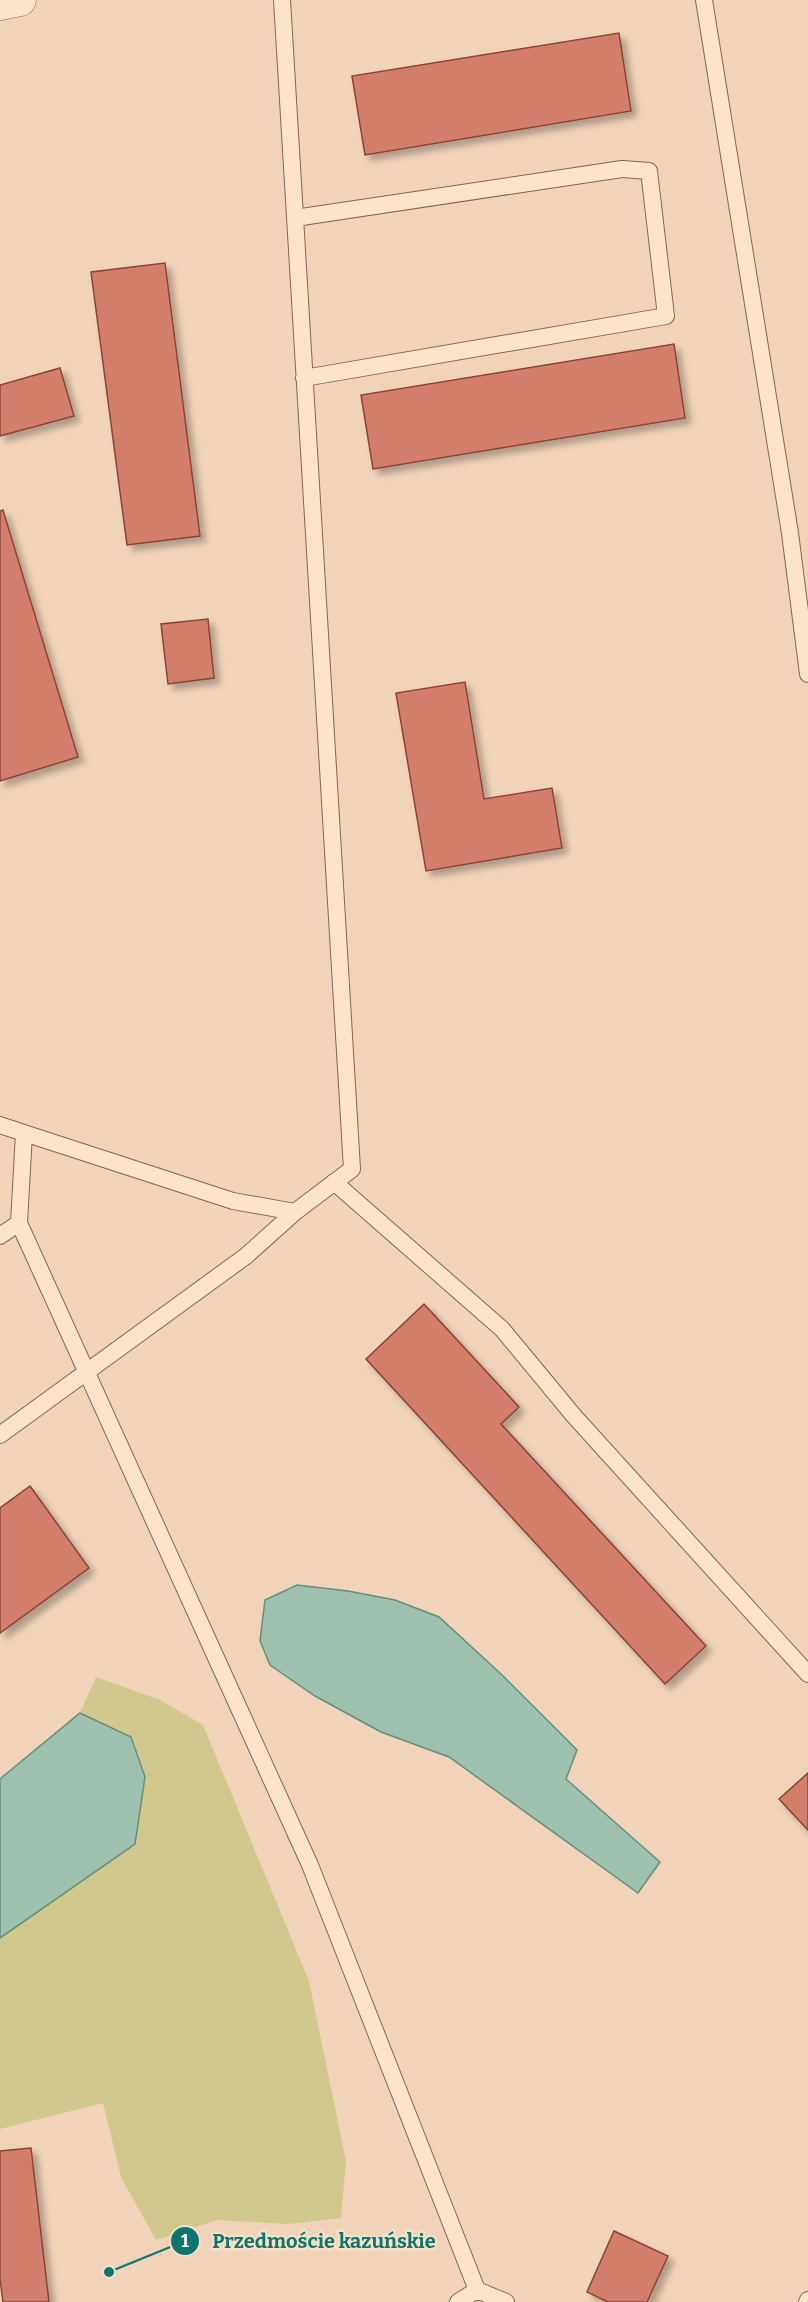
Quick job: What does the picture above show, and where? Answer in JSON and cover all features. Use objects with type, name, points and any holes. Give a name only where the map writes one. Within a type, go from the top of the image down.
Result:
[{"type":"street","points":[[0,4],[20,0]]},
{"type":"lane","points":[[0,1435],[246,1256],[295,1212],[352,1169],[282,0]]},
{"type":"lane","points":[[704,0],[790,533],[808,674]]},
{"type":"lane","points":[[294,218],[622,169],[649,171],[666,316],[304,378]]},
{"type":"lane","points":[[0,1125],[233,1201],[295,1212]]},
{"type":"lane","points":[[24,1133],[19,1223],[310,1865],[477,2290],[506,2302]]},
{"type":"lane","points":[[334,1182],[502,1329],[574,1416],[808,1674]]},
{"type":"lane","points":[[0,1236],[19,1223]]},
{"type":"lane","points":[[458,2302],[477,2290]]},
{"type":"shaded area","points":[[297,1585],[395,1600],[439,1617],[500,1673],[577,1750],[566,1779],[660,1862],[638,1893],[449,1757],[381,1732],[315,1696],[270,1665],[260,1641],[265,1600]]},
{"type":"shaded area","points":[[96,1677],[160,1700],[203,1725],[309,1981],[346,2161],[341,2218],[287,2224],[217,2220],[156,2240],[121,2177],[103,2103],[0,2129],[0,1938],[135,1843],[145,1777],[131,1737],[80,1713]]},
{"type":"shaded area","points":[[80,1713],[131,1737],[145,1777],[135,1844],[0,1938],[0,1779]]},
{"type":"building","points":[[619,33],[631,111],[365,155],[352,76]]},
{"type":"building","points":[[165,263],[200,536],[127,545],[91,272]]},
{"type":"building","points":[[674,344],[685,418],[373,469],[361,395]]},
{"type":"building","points":[[60,368],[74,416],[0,436],[0,385]]},
{"type":"building","points":[[3,510],[78,757],[0,781],[0,511]]},
{"type":"building","points":[[208,619],[214,678],[168,684],[161,624]]},
{"type":"building","points":[[465,682],[484,799],[552,788],[562,848],[426,871],[396,693]]},
{"type":"building","points":[[424,1304],[519,1407],[501,1424],[706,1646],[665,1684],[366,1359]]},
{"type":"building","points":[[30,1486],[89,1568],[0,1633],[0,1508]]},
{"type":"building","points":[[808,1773],[808,1830],[779,1799]]},
{"type":"building","points":[[31,2148],[49,2302],[3,2302],[0,2279],[0,2151]]},
{"type":"building","points":[[614,2231],[668,2256],[647,2302],[608,2302],[587,2292]]},
{"type":"place","name":"Przedmoście kazuńskie","points":[[109,2272]]}]
